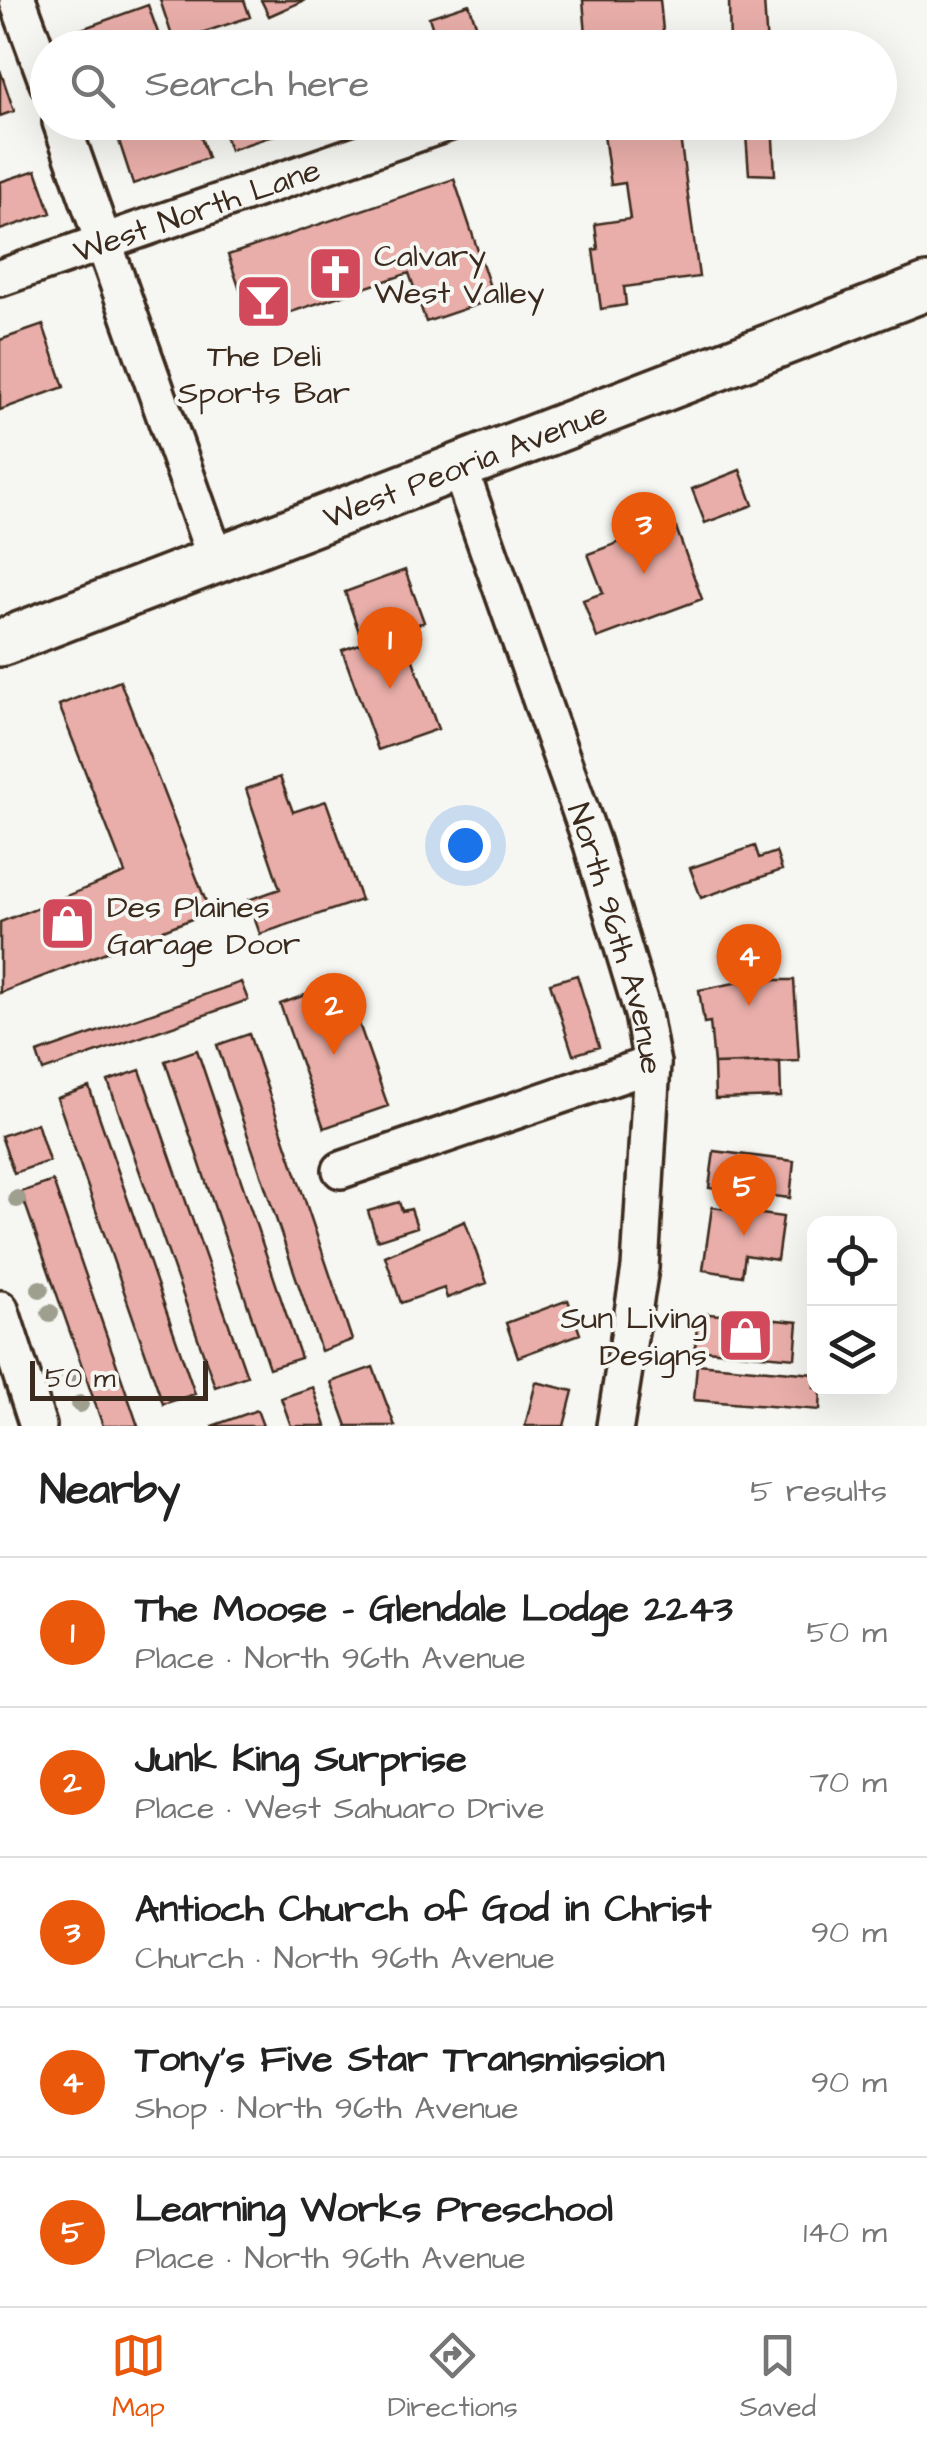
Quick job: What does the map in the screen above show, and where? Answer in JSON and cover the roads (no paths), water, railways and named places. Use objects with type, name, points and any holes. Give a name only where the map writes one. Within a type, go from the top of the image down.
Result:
[{"type":"main road","name":"West Peoria Avenue","points":[[0,644],[927,287]]},
{"type":"street","points":[[0,7],[19,0],[30,31]]},
{"type":"street","points":[[67,140],[216,560]]},
{"type":"street","name":"West North Lane","points":[[0,278],[398,140]]},
{"type":"street","name":"North 96th Avenue","points":[[460,467],[592,844],[643,1014],[652,1064],[640,1268],[615,1426]]},
{"type":"street","points":[[341,1170],[652,1064]]},
{"type":"street","points":[[0,1309],[38,1426]]},
{"type":"place","name":"Calvary West Valley","points":[[335,273]]},
{"type":"place","name":"The Deli Sports Bar","points":[[264,301]]},
{"type":"place","name":"Antioch Church of God in Christ","points":[[644,574]]},
{"type":"place","name":"The Moose - Glendale Lodge 2243","points":[[390,689]]},
{"type":"place","name":"Des Plaines Garage Door","points":[[68,924]]},
{"type":"place","name":"Tony's Five Star Transmission","points":[[749,1006]]},
{"type":"place","name":"Junk King Surprise","points":[[334,1055]]},
{"type":"place","name":"Learning Works Preschool","points":[[744,1236]]},
{"type":"place","name":"Sun Living Designs","points":[[746,1335]]}]
